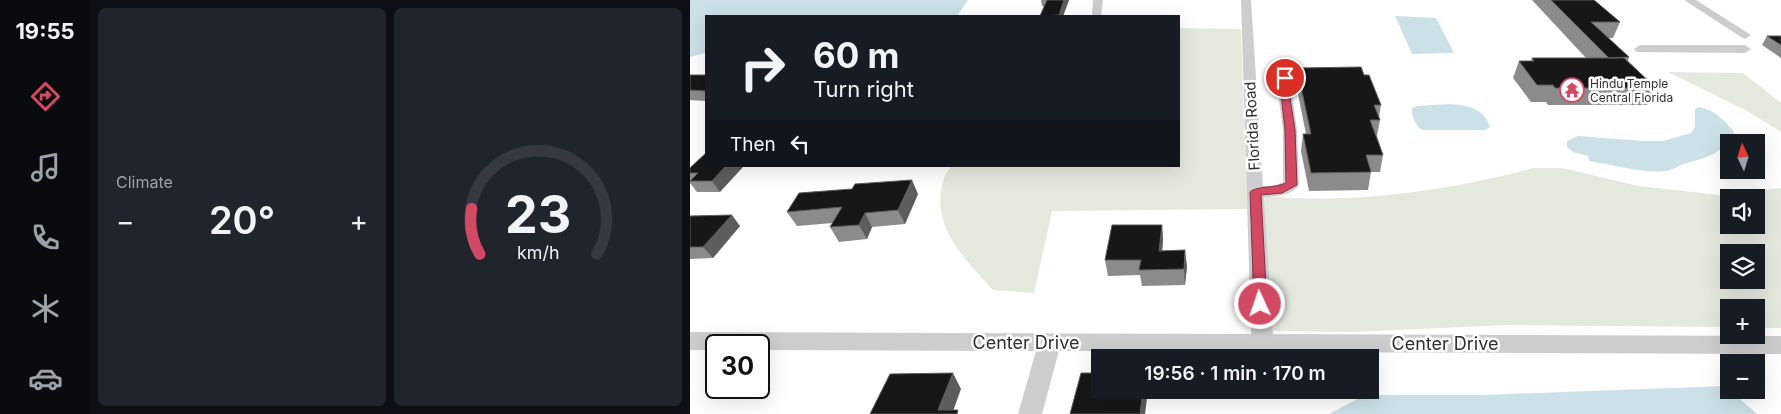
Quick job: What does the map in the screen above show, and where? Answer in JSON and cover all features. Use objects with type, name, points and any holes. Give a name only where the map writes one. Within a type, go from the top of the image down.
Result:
[{"type":"street","points":[[1097,14],[1098,0]]},
{"type":"street","name":"Florida Road","points":[[1246,0],[1262,342]]},
{"type":"street","points":[[1689,0],[1745,35]]},
{"type":"street","points":[[1640,49],[1745,49]]},
{"type":"street","points":[[1255,192],[1278,191],[1291,185],[1290,130],[1284,85],[1285,78]]},
{"type":"street","name":"Center Drive","points":[[690,341],[1781,345]]},
{"type":"street","points":[[1030,414],[1050,342]]},
{"type":"shaded area","points":[[690,0],[968,0],[958,15],[705,15],[705,53],[690,57]]},
{"type":"shaded area","points":[[1395,16],[1436,18],[1454,53],[1412,54]]},
{"type":"shaded area","points":[[1180,28],[1241,29],[1247,209],[1052,211],[1034,293],[993,290],[963,256],[947,230],[940,202],[944,178],[951,167],[1180,167]]},
{"type":"shaded area","points":[[1668,72],[1743,73],[1781,103],[1781,132],[1749,112]]},
{"type":"shaded area","points":[[1448,104],[1469,107],[1485,117],[1490,127],[1485,130],[1422,130],[1416,123],[1413,115],[1412,108]]},
{"type":"shaded area","points":[[1699,107],[1705,108],[1714,113],[1734,132],[1733,134],[1720,134],[1720,150],[1714,154],[1668,170],[1658,172],[1638,170],[1589,161],[1588,156],[1573,152],[1567,147],[1567,141],[1578,136],[1663,141],[1691,133],[1695,127],[1695,109]]},
{"type":"shaded area","points":[[1533,168],[1562,168],[1638,186],[1720,195],[1720,234],[1765,234],[1765,190],[1781,188],[1781,328],[1765,328],[1765,299],[1720,299],[1720,327],[1506,325],[1351,332],[1273,331],[1264,196],[1330,199],[1364,197],[1400,194],[1469,183]]},
{"type":"shaded area","points":[[1720,386],[1720,399],[1740,399],[1757,414],[1329,414],[1357,399],[1379,399],[1379,395],[1482,395]]},
{"type":"building","points":[[1047,0],[1064,0],[1059,15],[1040,15]]},
{"type":"building","points":[[1551,0],[1594,0],[1620,22],[1591,22],[1629,57],[1609,58]]},
{"type":"building","points":[[1767,36],[1781,36],[1781,45]]},
{"type":"building","points":[[1532,58],[1624,58],[1656,88],[1555,88],[1553,85],[1537,85],[1519,61],[1534,61]]},
{"type":"building","points":[[1361,67],[1364,75],[1369,75],[1381,105],[1374,105],[1380,120],[1370,120],[1383,155],[1366,155],[1371,172],[1311,173],[1303,134],[1311,134],[1297,68]]},
{"type":"building","points":[[690,75],[705,75],[705,91],[690,90]]},
{"type":"building","points":[[705,154],[705,167],[725,167],[712,181],[690,181],[698,173],[690,173],[690,168]]},
{"type":"building","points":[[912,180],[898,210],[865,213],[859,225],[830,227],[842,207],[787,212],[799,193],[852,189],[855,184]]},
{"type":"building","points":[[732,215],[703,247],[690,247],[690,216]]},
{"type":"building","points":[[1112,225],[1162,225],[1159,251],[1185,250],[1184,269],[1139,270],[1141,260],[1105,260]]},
{"type":"building","points":[[953,373],[938,410],[958,410],[957,414],[870,414],[890,374]]},
{"type":"building","points":[[1081,373],[1091,373],[1091,399],[1142,399],[1140,414],[1070,414]]},
{"type":"place","name":"Hindu Temple Central Florida","points":[[1572,90]]},
{"type":"route","points":[[1260,304],[1255,192],[1278,191],[1291,185],[1290,130],[1284,85],[1285,78]]}]
